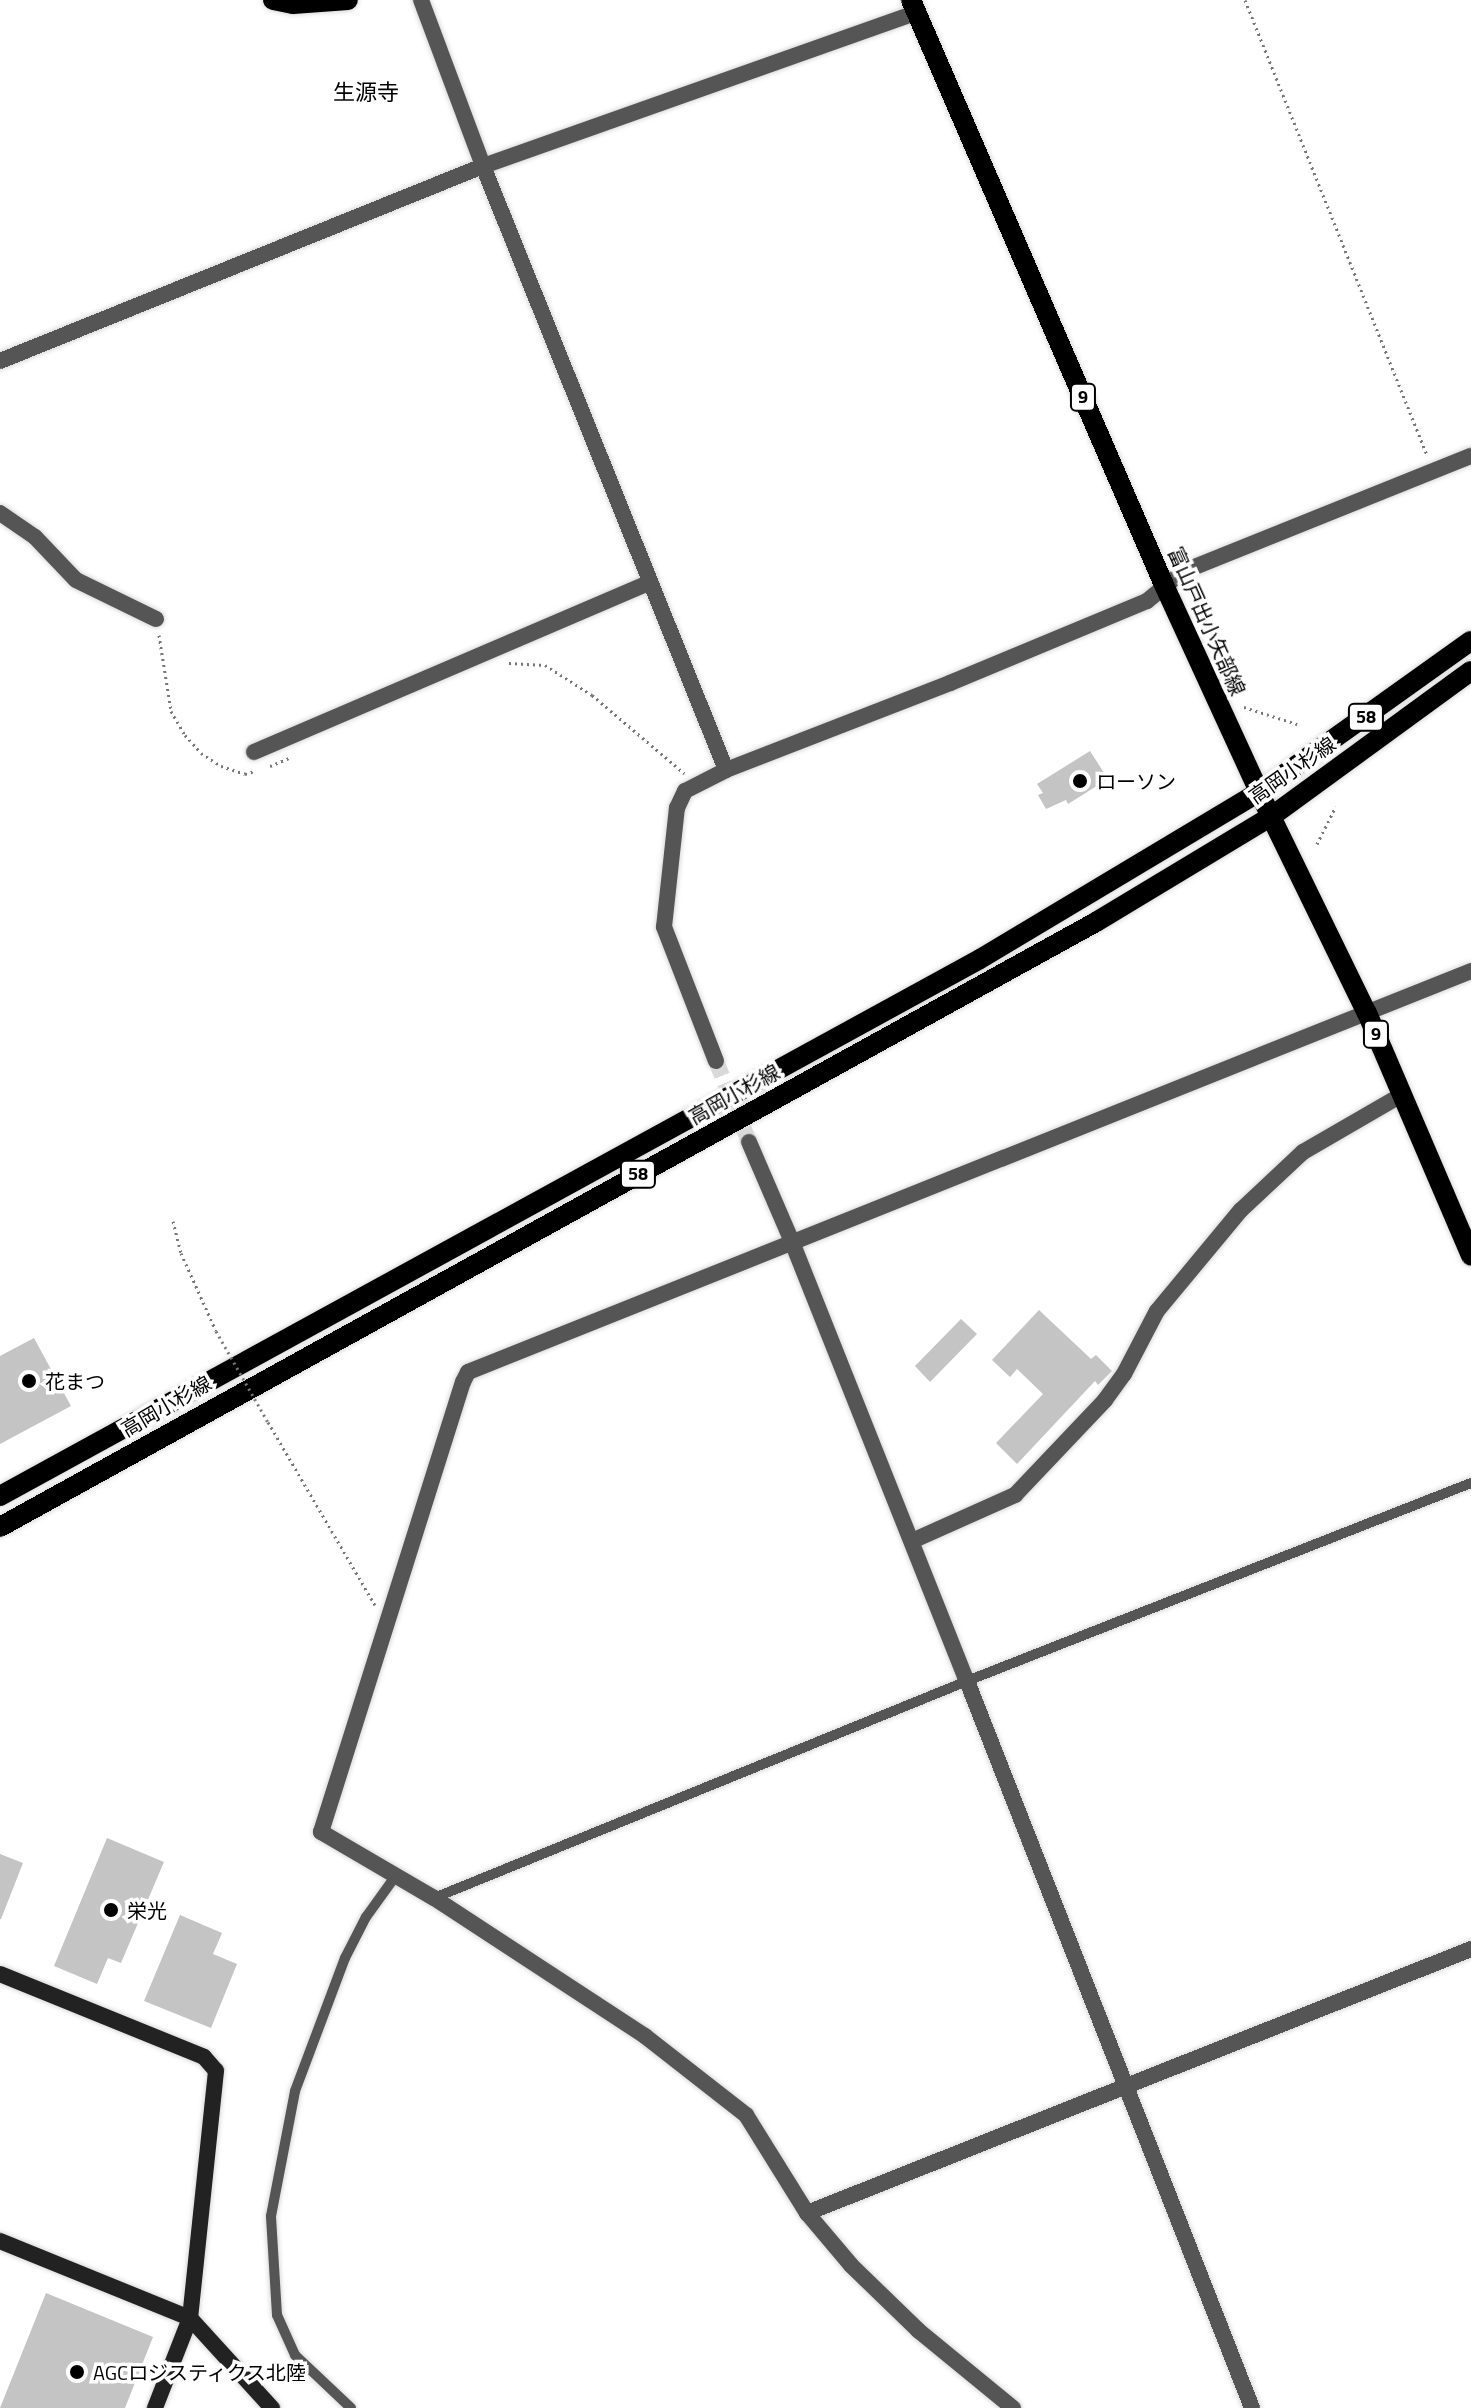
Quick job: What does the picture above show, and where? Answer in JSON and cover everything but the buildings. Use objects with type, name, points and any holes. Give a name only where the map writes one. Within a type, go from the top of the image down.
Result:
[{"type":"main road","points":[[273,0],[293,4],[348,0]]},
{"type":"main road","name":"富山戸出小矢部線","points":[[914,6],[1164,585],[1259,792],[1367,1013],[1471,1256]]},
{"type":"main road","name":"高岡小杉線","points":[[0,1496],[980,959],[1259,792],[1471,641]]},
{"type":"main road","name":"高岡小杉線","points":[[0,1527],[1083,929],[1272,816],[1471,671]]},
{"type":"street","points":[[421,0],[483,166],[726,770]]},
{"type":"street","points":[[0,361],[483,166],[914,6]]},
{"type":"street","points":[[716,1061],[664,927],[677,808],[685,791],[726,770],[950,683],[1147,601],[1182,572],[1471,456]]},
{"type":"street","points":[[0,513],[35,537],[76,580],[156,619]]},
{"type":"street","points":[[254,752],[650,582]]},
{"type":"street","points":[[1013,2408],[919,2331],[851,2265],[807,2213],[746,2115],[645,2036],[397,1874],[321,1832],[468,1372],[1471,971]]},
{"type":"street","points":[[912,1541],[1015,1495],[1105,1400],[1124,1374],[1157,1311],[1241,1210],[1303,1152],[1403,1094]]},
{"type":"street","points":[[749,1142],[912,1541],[1252,2408]]},
{"type":"street","points":[[807,2213],[1471,1949]]},
{"type":"street","points":[[0,1974],[204,2057],[216,2071],[190,2318],[155,2408]]},
{"type":"street","points":[[0,2241],[190,2318],[272,2408]]},
{"type":"lane","points":[[434,1898],[967,1681],[1471,1483]]},
{"type":"lane","points":[[351,2408],[295,2355],[277,2315],[271,2216],[295,2091],[345,1958],[366,1917],[397,1874]]},
{"type":"path","points":[[1245,0],[1434,472]]},
{"type":"path","points":[[156,619],[171,711],[185,735],[201,753],[221,766],[245,774],[257,770]]},
{"type":"path","points":[[502,663],[545,665],[592,695],[697,784]]},
{"type":"path","points":[[1244,707],[1297,724]]},
{"type":"path","points":[[269,766],[294,755]]},
{"type":"path","points":[[1317,844],[1336,806]]},
{"type":"path","points":[[173,1221],[181,1253],[216,1331],[387,1625]]},
{"type":"tunnel","points":[[716,1061],[749,1142]]},
{"type":"place","name":"ローソン","points":[[1080,781]]},
{"type":"place","name":"花まつ","points":[[29,1381]]},
{"type":"place","name":"栄光","points":[[111,1910]]},
{"type":"place","name":"AGCロジスティクス北陸","points":[[77,2372]]},
{"type":"district","name":"生源寺","points":[[366,93]]}]
